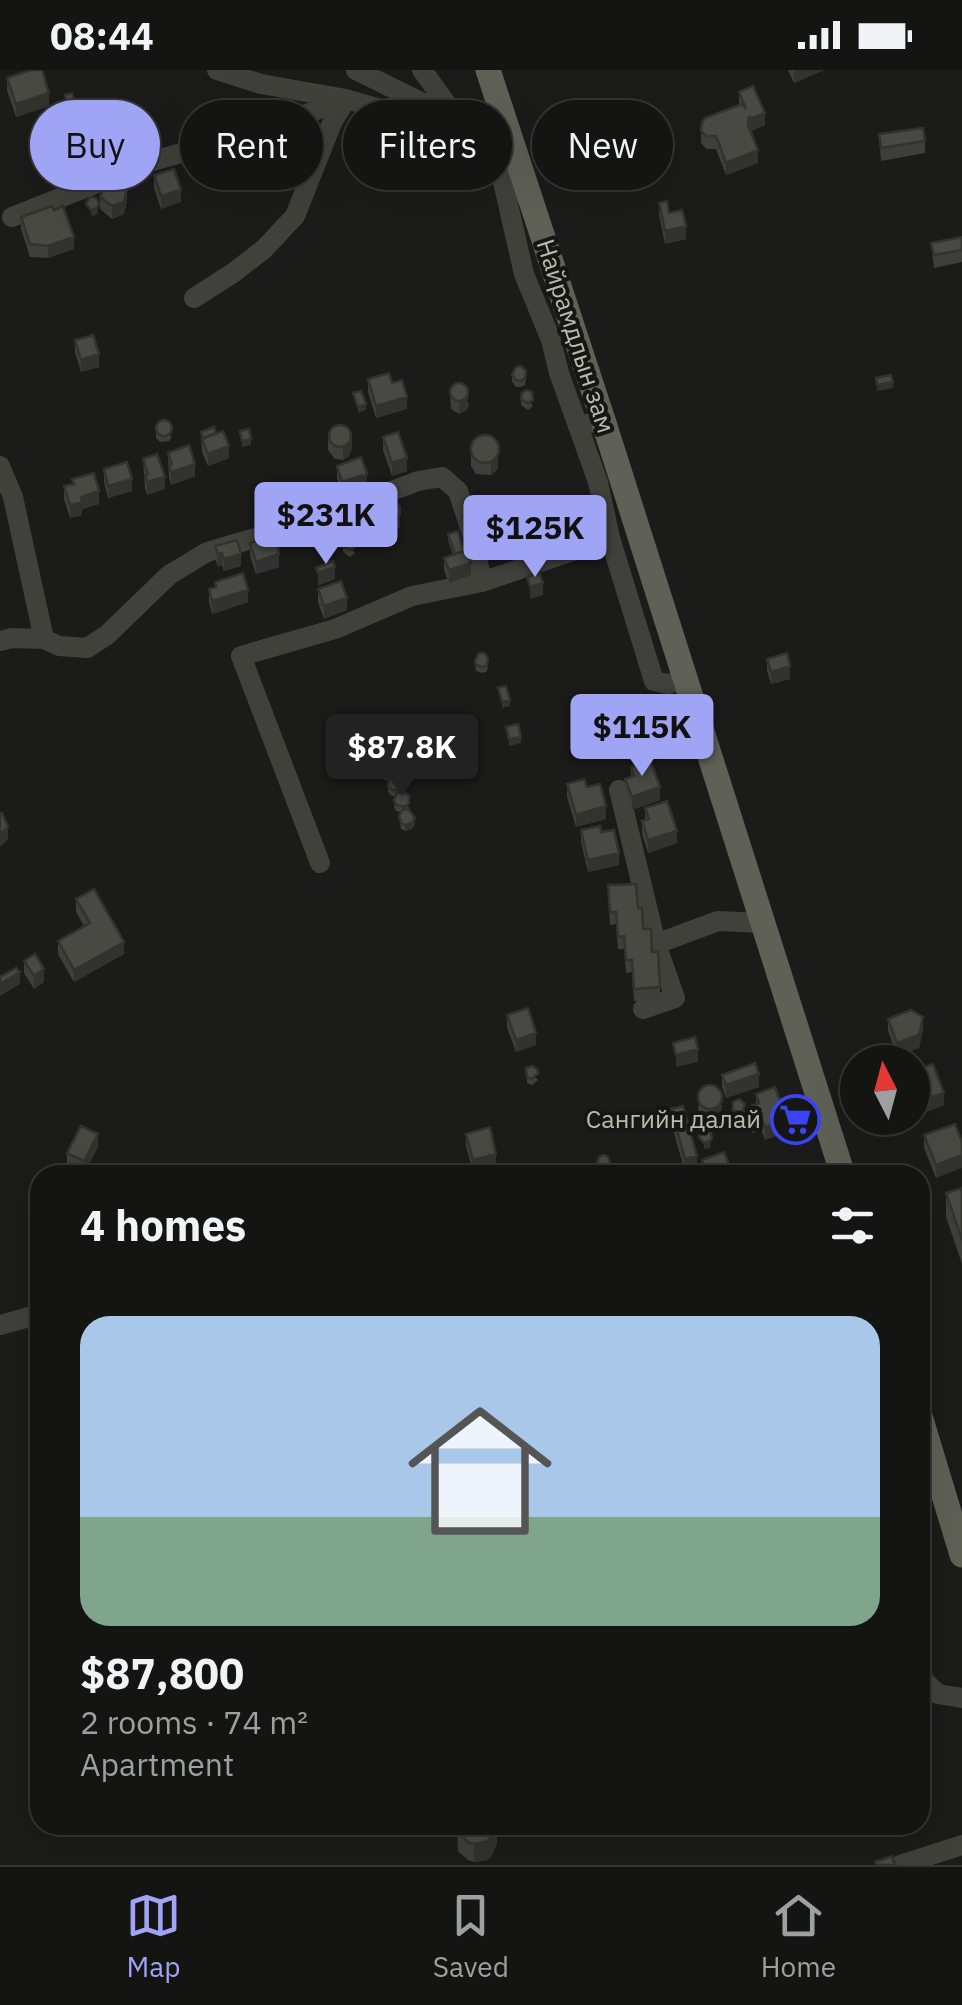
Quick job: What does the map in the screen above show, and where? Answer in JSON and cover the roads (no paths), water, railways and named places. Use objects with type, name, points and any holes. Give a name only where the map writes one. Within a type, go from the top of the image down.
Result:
[{"type":"main road","name":"Найрамдлын зам","points":[[488,70],[494,100]]},
{"type":"main road","name":"Найрамдлын зам","points":[[512,172],[591,423],[686,680],[841,1165]]},
{"type":"main road","points":[[930,1449],[962,1555]]},
{"type":"street","points":[[217,70],[260,84],[349,100]]},
{"type":"street","points":[[356,70],[416,100]]},
{"type":"street","points":[[422,70],[445,100]]},
{"type":"street","points":[[12,217],[154,160],[266,129],[346,99]]},
{"type":"street","points":[[194,298],[264,249],[294,216],[346,99]]},
{"type":"street","points":[[591,423],[610,538],[654,681],[667,684],[686,680]]},
{"type":"street","points":[[0,466],[6,505],[44,639]]},
{"type":"street","points":[[0,642],[12,638],[44,639],[60,646],[87,648],[107,635],[169,575],[207,552],[313,521],[418,481],[442,477],[458,491],[473,536],[482,582]]},
{"type":"street","points":[[320,862],[241,656],[335,630],[412,596],[482,582],[610,538]]},
{"type":"street","points":[[619,790],[656,944],[675,998],[643,1008]]},
{"type":"street","points":[[656,944],[718,921],[763,923]]},
{"type":"street","points":[[0,1325],[30,1317]]},
{"type":"street","points":[[930,1686],[938,1694],[962,1698]]},
{"type":"street","points":[[900,1865],[962,1845]]},
{"type":"place","name":"Сангийн далай","points":[[796,1119]]}]
